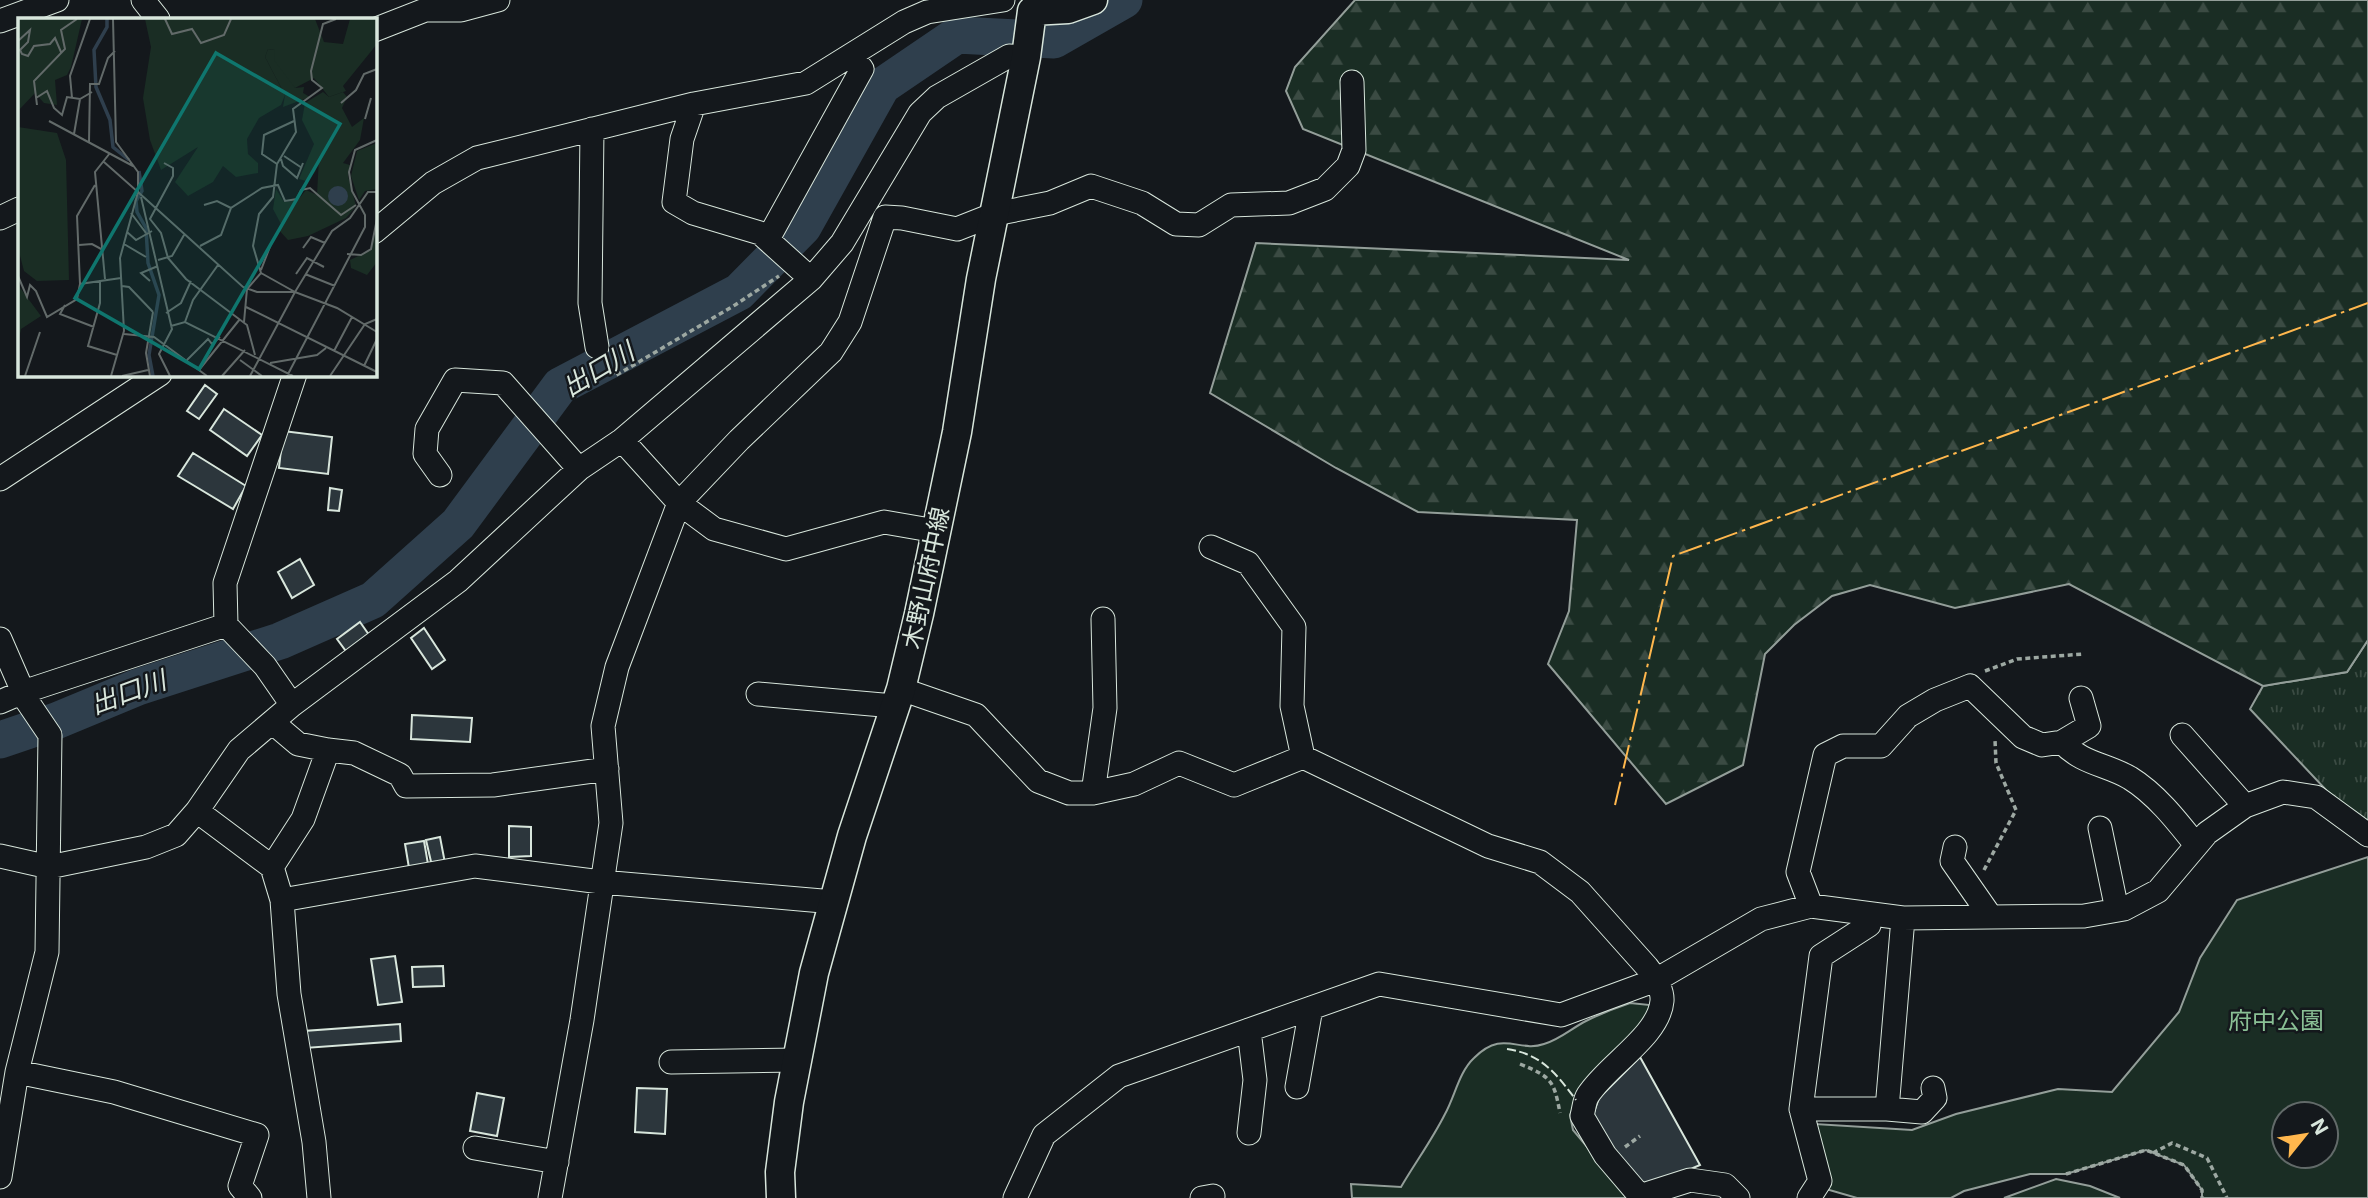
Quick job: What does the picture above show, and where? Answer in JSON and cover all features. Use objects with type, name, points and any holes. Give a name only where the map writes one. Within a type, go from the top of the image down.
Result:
[{"type":"main road","name":"木野山府中線","points":[[782,1198],[780,1172],[797,1060],[814,973],[897,698],[957,432],[982,279],[1026,57],[1027,8],[1068,9],[1093,0]]},
{"type":"street","points":[[0,20],[57,0]]},
{"type":"street","points":[[142,0],[157,18]]},
{"type":"street","points":[[376,29],[425,10],[498,0]]},
{"type":"street","points":[[376,230],[433,183],[477,158],[694,104],[806,83],[904,22],[927,12],[1003,0]]},
{"type":"street","points":[[768,239],[862,69],[851,55]]},
{"type":"street","points":[[0,856],[49,867],[146,847],[176,835],[197,811],[239,750],[292,705],[458,581],[579,469],[622,440],[803,272],[842,243],[920,113],[937,97],[1009,56],[1026,57]]},
{"type":"street","points":[[550,1198],[582,1020],[611,823],[603,726],[617,667],[679,503],[738,440],[831,352],[850,322],[886,218],[902,218],[957,229],[995,214],[1050,203],[1091,186],[1142,203],[1176,224],[1199,225],[1231,205],[1289,203],[1325,189],[1348,166],[1354,150],[1352,82]]},
{"type":"street","points":[[694,104],[682,139],[674,202],[693,213],[760,233],[803,272]]},
{"type":"street","points":[[592,129],[590,303],[597,347]]},
{"type":"street","points":[[0,218],[18,209]]},
{"type":"street","points":[[0,479],[157,376]]},
{"type":"street","points":[[292,705],[265,666],[226,625],[225,583],[294,376]]},
{"type":"street","points":[[440,475],[425,454],[427,429],[455,380],[503,383],[579,469]]},
{"type":"street","points":[[622,440],[679,503],[714,529],[786,549],[884,522],[936,531]]},
{"type":"street","points":[[1211,547],[1248,563],[1294,627],[1292,706],[1303,757]]},
{"type":"street","points":[[1094,793],[1105,708],[1102,619]]},
{"type":"street","points":[[0,702],[25,697],[226,625]]},
{"type":"street","points":[[0,639],[25,697],[50,736],[47,952],[17,1072],[1,1171]]},
{"type":"street","points":[[1811,906],[1798,872],[1825,755],[1843,746],[1881,746],[1908,716],[1935,700],[1970,686],[2023,737],[2042,745],[2062,742],[2090,726],[2081,698]]},
{"type":"street","points":[[758,694],[897,698],[976,715],[1038,780],[1069,793],[1094,793],[1134,784],[1179,763],[1234,785],[1303,757],[1488,846],[1539,862],[1580,892],[1656,980],[1662,1000],[1656,1023],[1618,1060],[1587,1097],[1583,1116],[1605,1154],[1640,1196],[1690,1180],[1726,1185],[1738,1198]]},
{"type":"street","points":[[272,722],[299,744],[354,753],[400,775],[406,786],[493,785],[607,769]]},
{"type":"street","points":[[2182,736],[2245,806]]},
{"type":"street","points":[[2062,742],[2073,754],[2130,778],[2170,812],[2196,845]]},
{"type":"street","points":[[272,867],[303,819],[328,750]]},
{"type":"street","points":[[1015,1198],[1044,1135],[1119,1076],[1379,984],[1561,1014],[1656,980],[1761,919],[1811,906],[1903,918],[2084,916],[2124,909],[2158,891],[2207,833],[2245,806],[2283,792],[2316,797],[2368,835]]},
{"type":"street","points":[[197,811],[272,867],[282,900],[289,994],[314,1142],[319,1198]]},
{"type":"street","points":[[2099,828],[2117,910]]},
{"type":"street","points":[[1955,847],[1952,861],[1991,917]]},
{"type":"street","points":[[282,900],[475,866],[601,881],[834,902]]},
{"type":"street","points":[[1809,1198],[1820,1181],[1801,1109],[1821,956],[1869,925],[1868,914]]},
{"type":"street","points":[[1887,1109],[1903,918]]},
{"type":"street","points":[[1297,1087],[1311,1008]]},
{"type":"street","points":[[1249,1030],[1255,1080],[1249,1133]]},
{"type":"street","points":[[671,1062],[797,1060]]},
{"type":"street","points":[[17,1072],[114,1092],[257,1135],[240,1186],[250,1198]]},
{"type":"street","points":[[1801,1109],[1887,1109],[1922,1112],[1934,1098],[1933,1088]]},
{"type":"street","points":[[475,1148],[557,1162]]},
{"type":"path","points":[[615,376],[735,304],[803,272]]},
{"type":"path","points":[[1974,689],[1981,673],[2017,659],[2084,654]]},
{"type":"path","points":[[1986,880],[1984,868],[2016,810],[1996,763],[1995,738],[2008,723]]},
{"type":"path","points":[[1520,1064],[1536,1071],[1555,1086],[1561,1115]]},
{"type":"path","points":[[1633,1141],[1640,1136]]},
{"type":"path","points":[[2153,1153],[2172,1143],[2207,1158],[2227,1198]]},
{"type":"path","points":[[2066,1174],[2146,1150],[2184,1165],[2202,1190],[2202,1198]]},
{"type":"green space","points":[[1355,0],[2368,0],[2368,640],[2347,672],[2263,686],[2069,584],[1955,608],[1870,585],[1832,596],[1794,625],[1765,654],[1743,765],[1666,804],[1548,664],[1569,611],[1577,520],[1418,512],[1336,468],[1210,393],[1256,243],[1629,260],[1303,129],[1286,91],[1295,67]]},
{"type":"green space","points":[[2368,640],[2368,823],[2327,791],[2250,709],[2263,686],[2347,672]]},
{"type":"green space","name":"府中公園","points":[[2368,857],[2368,1198],[2202,1198],[2202,1190],[2184,1165],[2146,1150],[2066,1174],[2030,1174],[1964,1191],[1951,1198],[1857,1198],[1812,1185],[1799,1123],[1912,1130],[1956,1114],[2058,1089],[2112,1092],[2179,1012],[2200,958],[2237,900]]},
{"type":"green space","points":[[1630,1003],[1650,1005],[1644,1022],[1576,1100],[1570,1115],[1573,1130],[1630,1198],[1352,1198],[1351,1184],[1401,1187],[1440,1124],[1465,1070],[1484,1049],[1502,1043],[1526,1046],[1544,1044],[1591,1018]]},
{"type":"green space","points":[[2056,1179],[2090,1186],[2120,1198],[2004,1198]]},
{"type":"building","points":[[205,385],[217,394],[199,419],[187,411]]},
{"type":"building","points":[[224,409],[262,435],[247,456],[210,430]]},
{"type":"building","points":[[283,431],[332,437],[328,474],[279,468]]},
{"type":"building","points":[[193,453],[246,486],[233,509],[178,476]]},
{"type":"building","points":[[330,488],[342,490],[339,511],[328,510]]},
{"type":"building","points":[[300,559],[314,585],[292,598],[278,572]]},
{"type":"building","points":[[360,622],[374,642],[351,658],[337,639]]},
{"type":"building","points":[[424,628],[445,660],[432,669],[411,638]]},
{"type":"building","points":[[412,715],[472,718],[470,742],[411,739]]},
{"type":"building","points":[[509,826],[531,827],[531,856],[509,857]]},
{"type":"building","points":[[440,837],[445,863],[432,866],[426,840]]},
{"type":"building","points":[[424,841],[429,870],[410,874],[405,844]]},
{"type":"building","points":[[395,956],[402,1002],[378,1005],[371,959]]},
{"type":"building","points":[[443,966],[444,986],[413,987],[412,967]]},
{"type":"building","points":[[400,1024],[401,1041],[305,1048],[304,1031]]},
{"type":"building","points":[[1640,1057],[1700,1165],[1642,1190],[1592,1118],[1599,1098]]},
{"type":"building","points":[[637,1088],[667,1089],[665,1134],[635,1132]]},
{"type":"building","points":[[477,1093],[504,1098],[497,1136],[470,1131]]},
{"type":"waterway","name":"出口川","points":[[0,740],[56,721],[138,687],[280,641],[373,600],[458,524],[560,386],[739,292],[803,227],[882,86],[957,35],[1054,40],[1124,0]]},
{"type":"fence","points":[[1507,1049],[1539,1060],[1562,1081],[1576,1100]]},
{"type":"power","points":[[1615,805],[1673,556],[2368,303]]}]
